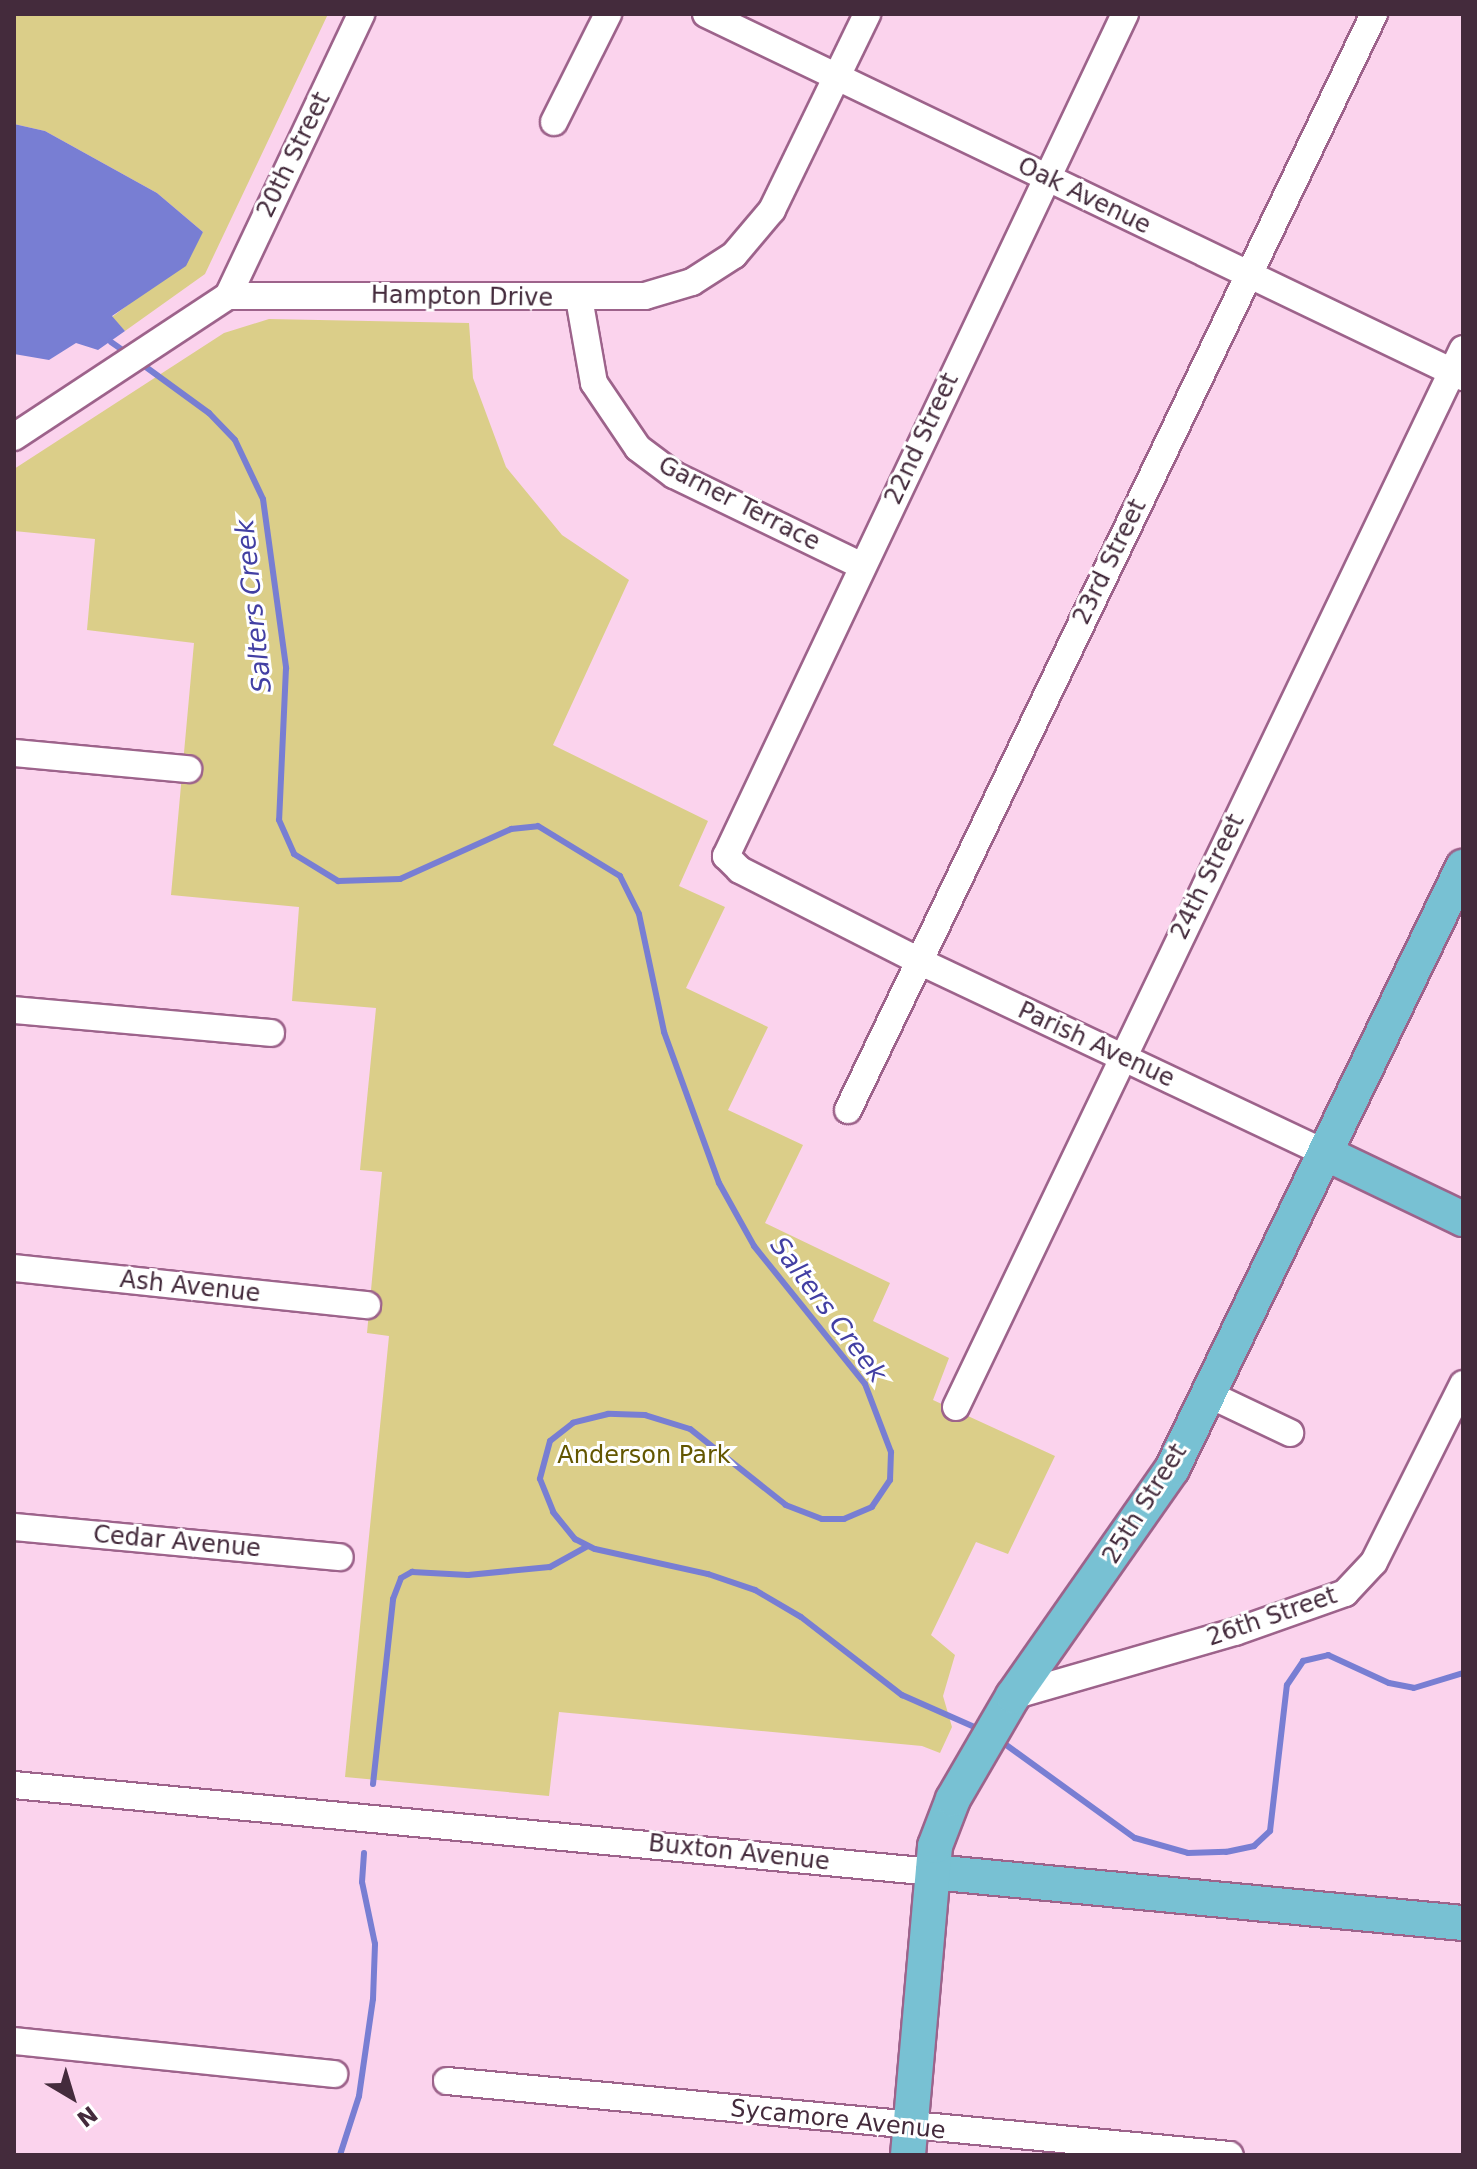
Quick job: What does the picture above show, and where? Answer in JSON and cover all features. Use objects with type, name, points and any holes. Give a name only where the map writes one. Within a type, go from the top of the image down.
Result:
[{"type":"main road","name":"25th Street","points":[[910,2141],[933,1872],[942,1826],[974,1757],[1008,1703],[1146,1512],[1208,1394],[1463,867]]},
{"type":"main road","name":"Parish Avenue","points":[[1325,1153],[1463,1219]]},
{"type":"main road","name":"Buxton Avenue","points":[[933,1872],[1463,1923]]},
{"type":"street","name":"20th Street","points":[[228,296],[361,14]]},
{"type":"street","points":[[554,122],[608,14]]},
{"type":"street","name":"Oak Avenue","points":[[706,14],[1248,275],[1459,366]]},
{"type":"street","name":"Hampton Drive","points":[[228,296],[579,298],[666,292],[734,255],[772,210],[867,14]]},
{"type":"street","name":"22nd Street","points":[[732,865],[728,846],[1125,14]]},
{"type":"street","name":"23rd Street","points":[[848,1110],[1374,14]]},
{"type":"street","points":[[14,437],[228,296]]},
{"type":"street","name":"Garner Terrace","points":[[579,298],[594,383],[638,448],[674,475],[862,566]]},
{"type":"street","name":"24th Street","points":[[956,1407],[1121,1057],[1459,366]]},
{"type":"street","points":[[14,753],[188,769]]},
{"type":"street","name":"Parish Avenue","points":[[732,865],[919,961],[1325,1153]]},
{"type":"street","points":[[14,1010],[271,1033]]},
{"type":"street","name":"Ash Avenue","points":[[14,1268],[367,1305]]},
{"type":"street","name":"26th Street","points":[[1008,1703],[1235,1632],[1345,1593],[1374,1562],[1463,1384]]},
{"type":"street","points":[[1208,1394],[1290,1433]]},
{"type":"street","name":"Cedar Avenue","points":[[14,1527],[340,1557]]},
{"type":"street","name":"Buxton Avenue","points":[[14,1785],[933,1872]]},
{"type":"street","points":[[14,2041],[334,2074]]},
{"type":"street","name":"Sycamore Avenue","points":[[447,2081],[910,2141],[1230,2155]]},
{"type":"green space","points":[[14,14],[328,14],[205,274],[125,331],[112,317],[146,291],[203,232],[157,193],[45,131],[14,124]]},
{"type":"green space","name":"Anderson Park","points":[[269,319],[469,323],[473,378],[506,467],[562,535],[629,580],[553,745],[708,821],[679,886],[725,907],[686,988],[768,1027],[728,1110],[803,1145],[765,1223],[890,1283],[873,1321],[949,1358],[933,1400],[1055,1456],[1008,1554],[976,1542],[931,1635],[955,1655],[943,1696],[952,1727],[940,1753],[922,1746],[559,1712],[549,1796],[345,1777],[389,1336],[367,1333],[382,1172],[360,1170],[376,1008],[292,1001],[299,907],[171,895],[194,643],[87,630],[95,539],[14,531],[14,469],[224,333]]},
{"type":"water","points":[[14,124],[45,131],[157,193],[203,232],[186,266],[112,316],[125,331],[98,350],[76,343],[49,360],[14,354]]},
{"type":"waterway","name":"Salters Creek","points":[[111,342],[127,353]]},
{"type":"waterway","name":"Salters Creek","points":[[139,362],[209,413],[235,440],[263,499],[286,668],[279,820],[294,854],[338,881],[400,879],[511,829],[538,826],[620,876],[639,914],[664,1032],[719,1183],[754,1246],[865,1384],[891,1452],[890,1480],[872,1507],[844,1519],[822,1519],[786,1505],[690,1429],[645,1415],[608,1414],[573,1423],[550,1441],[540,1479],[553,1512],[575,1539],[595,1549],[708,1574],[755,1590],[801,1617],[902,1695],[981,1730]]},
{"type":"waterway","points":[[373,1784],[393,1599],[401,1578],[412,1572],[468,1575],[550,1567],[588,1546]]},
{"type":"waterway","name":"Salters Creek","points":[[998,1739],[1135,1838],[1188,1853],[1226,1852],[1254,1846],[1270,1831],[1287,1685],[1303,1661],[1328,1655],[1389,1683],[1414,1688],[1463,1673]]},
{"type":"waterway","points":[[340,2155],[359,2096],[373,1999],[375,1944],[362,1882],[364,1853]]}]
